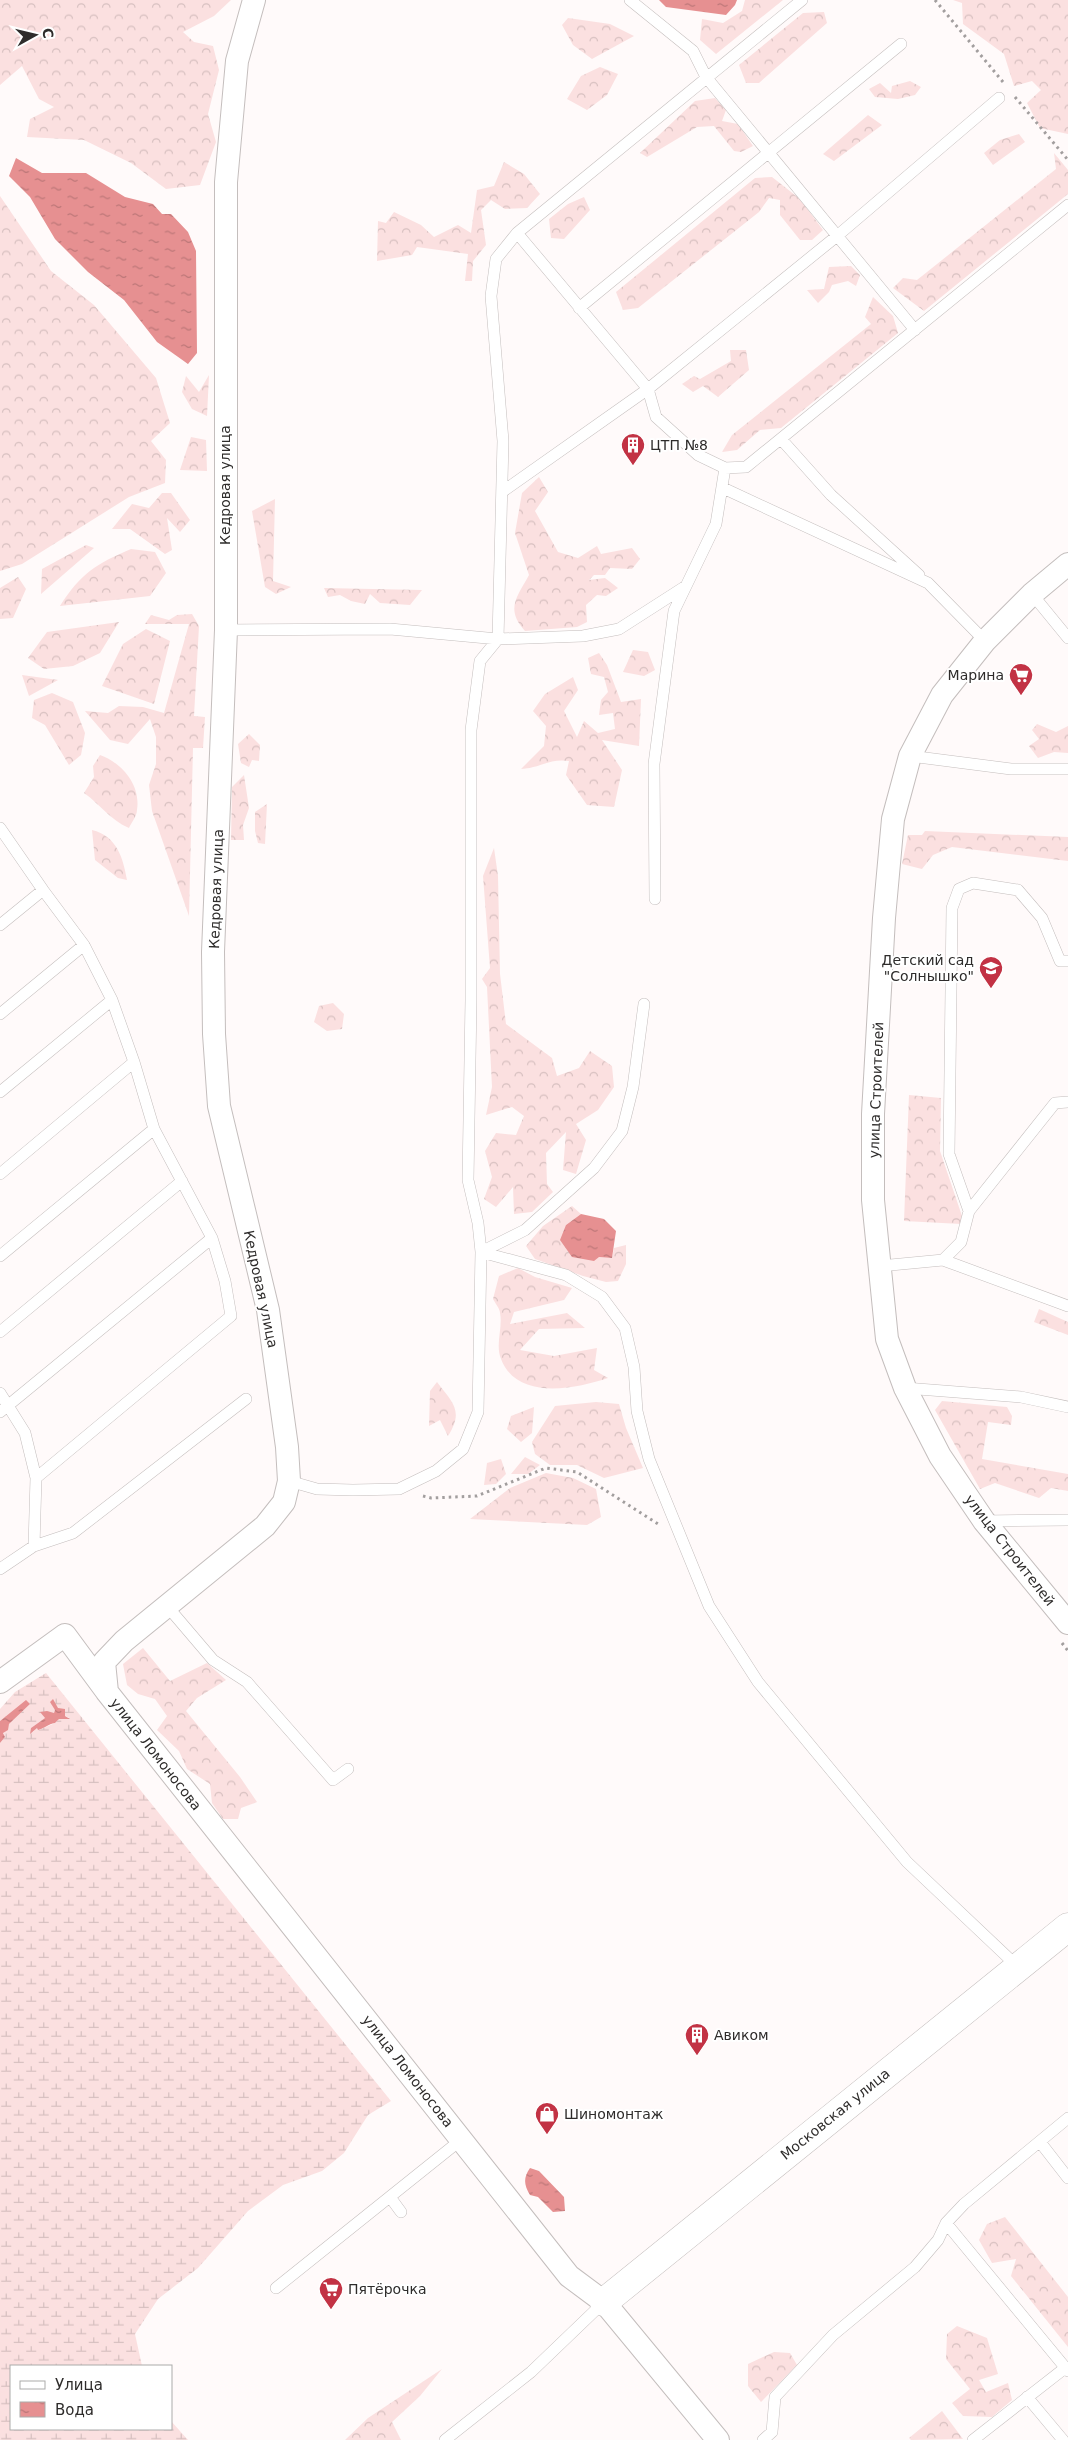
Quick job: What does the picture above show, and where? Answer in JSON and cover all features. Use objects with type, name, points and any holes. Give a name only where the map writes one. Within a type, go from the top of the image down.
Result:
[{"type":"street","name":"Кедровая улица","points":[[107,1692],[104,1662],[124,1641],[265,1526],[284,1502],[288,1481],[287,1447],[268,1310],[219,1106],[214,1034],[213,952],[226,630],[226,182],[237,61],[254,0]]},
{"type":"street","name":"улица Строителей","points":[[1065,1616],[984,1521],[940,1456],[904,1388],[887,1339],[873,1200],[873,1124],[884,918],[893,819],[910,756],[942,695],[985,641],[1032,594],[1068,564]]},
{"type":"street","name":"улица Ломоносова","points":[[0,1682],[65,1635],[107,1692],[569,2276],[604,2302],[718,2440]]},
{"type":"street","name":"Московская улица","points":[[604,2302],[1068,1927]]},
{"type":"lane","points":[[630,0],[693,51],[706,77],[915,330]]},
{"type":"lane","points":[[288,1481],[317,1488],[353,1490],[399,1489],[436,1471],[463,1449],[478,1412],[481,1252],[478,1223],[468,1180],[471,1000],[471,730],[480,661],[498,638],[502,441],[491,296],[496,259],[517,233],[802,0]]},
{"type":"lane","points":[[579,308],[901,44]]},
{"type":"lane","points":[[502,492],[648,389],[838,236],[999,98]]},
{"type":"lane","points":[[517,233],[648,389],[656,417],[698,455],[725,468],[746,467],[1068,205]]},
{"type":"lane","points":[[781,439],[831,495],[928,583],[985,641]]},
{"type":"lane","points":[[655,899],[654,764],[674,611],[716,524],[725,468]]},
{"type":"lane","points":[[723,488],[928,583]]},
{"type":"lane","points":[[226,630],[390,629],[498,638],[583,636],[618,629],[686,586]]},
{"type":"lane","points":[[1032,594],[1068,638]]},
{"type":"lane","points":[[910,756],[1011,769],[1068,769]]},
{"type":"lane","points":[[1,830],[84,945],[112,1000],[134,1062],[154,1129],[212,1238],[225,1281],[231,1316],[36,1478]]},
{"type":"lane","points":[[970,1211],[949,1154],[952,908],[959,889],[973,883],[1018,890],[1042,918],[1060,961],[1068,961]]},
{"type":"lane","points":[[0,925],[43,890]]},
{"type":"lane","points":[[0,1014],[84,945]]},
{"type":"lane","points":[[0,1092],[112,1000]]},
{"type":"lane","points":[[481,1252],[525,1230],[594,1168],[622,1131],[633,1087],[644,1004]]},
{"type":"lane","points":[[0,1174],[134,1062]]},
{"type":"lane","points":[[944,1260],[961,1242],[970,1211],[1055,1103],[1068,1102]]},
{"type":"lane","points":[[0,1256],[154,1129]]},
{"type":"lane","points":[[0,1332],[182,1181]]},
{"type":"lane","points":[[4,1408],[212,1238]]},
{"type":"lane","points":[[481,1252],[566,1275],[602,1297],[625,1328],[634,1367],[637,1411],[649,1459],[709,1606],[758,1682],[907,1862],[1018,1967]]},
{"type":"lane","points":[[880,1266],[944,1260],[1068,1306]]},
{"type":"lane","points":[[904,1388],[1021,1397],[1068,1408]]},
{"type":"lane","points":[[0,1393],[4,1408],[26,1433],[36,1478],[34,1546]]},
{"type":"lane","points":[[0,1569],[34,1546],[72,1533],[246,1399]]},
{"type":"lane","points":[[984,1521],[1068,1520]]},
{"type":"lane","points":[[167,1606],[213,1660],[247,1682],[333,1780],[348,1769]]},
{"type":"lane","points":[[763,2440],[772,2432],[775,2397],[833,2335],[915,2267],[938,2240],[946,2223],[964,2204],[1068,2118]]},
{"type":"lane","points":[[276,2288],[462,2139]]},
{"type":"lane","points":[[1040,2142],[1068,2178]]},
{"type":"lane","points":[[390,2197],[401,2212]]},
{"type":"lane","points":[[946,2223],[1067,2369],[1027,2397],[974,2440]]},
{"type":"lane","points":[[444,2440],[530,2372],[604,2302]]},
{"type":"lane","points":[[1027,2397],[1063,2440]]},
{"type":"path","points":[[935,0],[1005,84]]},
{"type":"path","points":[[1011,92],[1068,160]]},
{"type":"path","points":[[399,1489],[431,1498],[477,1496],[546,1468],[577,1472],[631,1508],[681,1537]]},
{"type":"green space","points":[[0,0],[231,0],[214,16],[183,32],[194,42],[213,46],[219,70],[208,114],[216,142],[200,185],[166,189],[131,163],[84,140],[27,137],[30,119],[54,107],[39,99],[22,66],[0,85]]},
{"type":"green space","points":[[745,0],[783,0],[716,54],[700,40],[702,19],[723,23],[742,11]]},
{"type":"green space","points":[[953,0],[1068,0],[1068,134],[1040,128],[1027,103],[1041,90],[1032,81],[1014,86],[1004,54],[963,24],[962,3]]},
{"type":"green space","points":[[824,12],[827,23],[759,83],[746,83],[739,65],[803,13]]},
{"type":"green space","points":[[568,18],[610,24],[634,36],[592,59],[573,45],[562,25]]},
{"type":"green space","points":[[600,67],[618,74],[607,95],[587,110],[567,99],[581,76]]},
{"type":"green space","points":[[910,81],[921,87],[915,95],[898,99],[875,97],[869,89],[880,83],[891,93],[892,86]]},
{"type":"green space","points":[[715,98],[726,110],[722,121],[738,124],[753,146],[741,152],[734,151],[714,126],[697,127],[647,157],[640,153],[695,101]]},
{"type":"green space","points":[[868,115],[882,125],[834,161],[823,154]]},
{"type":"green space","points":[[1019,134],[1025,142],[993,165],[984,153],[1000,140]]},
{"type":"green space","points":[[1054,153],[1068,170],[1068,194],[924,311],[893,288],[903,278],[917,280],[1056,169]]},
{"type":"green space","points":[[504,162],[524,174],[540,194],[527,208],[505,209],[491,200],[481,210],[486,245],[473,261],[472,281],[465,281],[468,254],[417,247],[412,255],[377,261],[378,221],[386,223],[394,212],[421,225],[434,237],[458,225],[471,233],[477,190],[494,186]]},
{"type":"green space","points":[[772,177],[800,199],[823,230],[812,240],[800,240],[780,215],[780,200],[769,198],[759,212],[638,308],[623,310],[616,292],[755,178]]},
{"type":"green space","points":[[0,196],[51,271],[94,305],[156,378],[170,423],[151,441],[166,460],[165,483],[129,497],[22,564],[0,571]]},
{"type":"green space","points":[[584,197],[590,210],[564,239],[551,238],[549,219],[568,204]]},
{"type":"green space","points":[[851,266],[860,275],[856,286],[848,281],[832,285],[829,292],[818,303],[807,290],[824,289],[829,267]]},
{"type":"green space","points":[[873,297],[893,316],[898,333],[781,428],[760,430],[737,450],[722,452],[732,435],[871,324],[865,317]]},
{"type":"green space","points":[[730,350],[746,350],[749,370],[718,397],[703,386],[693,392],[682,384],[694,376],[700,379],[731,361]]},
{"type":"green space","points":[[209,375],[207,416],[192,409],[182,392],[186,376],[199,392]]},
{"type":"green space","points":[[191,437],[206,440],[207,471],[180,470]]},
{"type":"green space","points":[[539,477],[548,492],[535,511],[558,552],[578,558],[597,546],[601,554],[632,548],[640,559],[632,569],[610,568],[605,575],[594,575],[589,580],[605,578],[618,588],[606,596],[597,595],[586,605],[587,622],[577,627],[525,631],[519,623],[514,609],[520,590],[529,575],[515,533],[522,493]]},
{"type":"green space","points":[[162,493],[171,493],[190,520],[180,532],[167,518],[172,550],[165,554],[130,529],[112,529],[132,504],[149,508]]},
{"type":"green space","points":[[275,499],[273,581],[291,587],[276,594],[265,587],[252,511]]},
{"type":"green space","points":[[86,545],[94,548],[41,594],[42,569]]},
{"type":"green space","points":[[131,549],[155,552],[166,573],[150,596],[60,606],[82,577],[99,565]]},
{"type":"green space","points":[[18,577],[26,589],[13,618],[0,619],[0,588]]},
{"type":"green space","points":[[324,588],[422,590],[410,605],[380,603],[370,594],[365,604],[351,601],[340,595],[328,597]]},
{"type":"green space","points":[[192,614],[199,626],[194,716],[205,717],[203,748],[193,748],[189,916],[152,811],[149,785],[156,764],[156,737],[150,719],[128,744],[110,740],[85,711],[108,713],[119,706],[143,707],[164,713],[189,624],[145,624],[151,615],[169,620],[177,615]]},
{"type":"green space","points":[[119,622],[100,653],[73,666],[44,669],[28,658],[47,632]]},
{"type":"green space","points":[[146,629],[170,641],[154,704],[102,686],[123,644]]},
{"type":"green space","points":[[633,650],[648,652],[655,670],[644,676],[623,672]]},
{"type":"green space","points":[[599,653],[607,665],[621,702],[641,699],[639,746],[602,740],[622,770],[614,807],[587,805],[566,775],[569,761],[550,762],[521,769],[544,746],[546,726],[533,711],[545,694],[573,677],[578,690],[564,711],[577,737],[584,721],[598,733],[615,729],[613,713],[599,715],[601,700],[608,692],[604,677],[591,674],[588,658]]},
{"type":"green space","points":[[22,675],[58,680],[29,696]]},
{"type":"green space","points":[[52,693],[73,702],[85,733],[81,755],[69,765],[45,725],[32,718],[34,700]]},
{"type":"green space","points":[[1037,724],[1056,732],[1068,726],[1068,753],[1054,752],[1038,758],[1029,746],[1039,739],[1032,730]]},
{"type":"green space","points":[[249,734],[260,745],[259,761],[252,760],[249,767],[241,763],[238,744]]},
{"type":"green space","points":[[100,755],[116,763],[133,784],[136,792],[137,812],[129,828],[116,821],[84,793],[94,777],[93,766]]},
{"type":"green space","points":[[244,775],[249,808],[243,825],[244,840],[231,840],[232,787]]},
{"type":"green space","points":[[267,804],[265,844],[258,843],[255,831],[255,812]]},
{"type":"green space","points":[[92,830],[101,833],[113,843],[121,856],[127,880],[118,878],[95,860]]},
{"type":"green space","points":[[925,831],[1068,837],[1068,861],[952,847],[933,855],[922,869],[902,864],[908,835],[922,835]]},
{"type":"green space","points":[[494,848],[498,876],[500,974],[506,1024],[552,1058],[557,1076],[579,1068],[590,1051],[612,1066],[614,1087],[598,1110],[576,1124],[586,1140],[576,1174],[563,1170],[566,1132],[546,1153],[547,1184],[553,1192],[532,1212],[514,1214],[513,1187],[496,1207],[484,1199],[492,1177],[485,1151],[496,1133],[516,1135],[524,1116],[512,1107],[486,1115],[492,1087],[487,987],[482,979],[490,968],[483,876]]},
{"type":"green space","points":[[333,1003],[344,1014],[342,1029],[327,1031],[314,1022],[319,1006]]},
{"type":"green space","points":[[909,1095],[941,1098],[940,1151],[962,1216],[961,1224],[904,1221]]},
{"type":"green space","points":[[572,1206],[581,1214],[566,1225],[599,1257],[612,1258],[614,1248],[626,1245],[626,1264],[618,1281],[606,1282],[583,1276],[535,1259],[526,1246],[543,1226]]},
{"type":"green space","points":[[518,1268],[535,1277],[572,1288],[564,1300],[514,1312],[510,1324],[567,1313],[585,1328],[539,1329],[520,1350],[554,1356],[597,1348],[594,1370],[608,1378],[580,1386],[548,1388],[533,1386],[520,1381],[509,1372],[499,1353],[500,1313],[493,1299],[499,1276]]},
{"type":"green space","points":[[1039,1309],[1068,1322],[1068,1335],[1034,1322]]},
{"type":"green space","points":[[437,1382],[452,1402],[456,1413],[453,1427],[448,1436],[440,1420],[429,1426],[430,1391]]},
{"type":"green space","points":[[942,1401],[1007,1407],[1012,1416],[1011,1425],[988,1422],[982,1459],[1068,1474],[1068,1491],[1051,1488],[1039,1498],[995,1483],[980,1489],[935,1410]]},
{"type":"green space","points":[[596,1402],[619,1404],[626,1428],[643,1468],[604,1478],[577,1465],[550,1465],[535,1454],[532,1442],[555,1406]]},
{"type":"green space","points":[[534,1407],[532,1433],[521,1442],[507,1429],[511,1416]]},
{"type":"green space","points":[[525,1457],[540,1465],[528,1474],[511,1474]]},
{"type":"green space","points":[[501,1459],[506,1474],[496,1484],[484,1485],[487,1463]]},
{"type":"green space","points":[[546,1473],[573,1478],[596,1489],[601,1517],[587,1525],[470,1519],[510,1488]]},
{"type":"green space","points":[[143,1648],[170,1681],[207,1663],[226,1680],[197,1698],[186,1711],[240,1777],[257,1802],[241,1808],[238,1819],[223,1819],[212,1803],[210,1784],[187,1769],[179,1751],[157,1730],[167,1716],[155,1699],[138,1694],[127,1685],[123,1664]]},
{"type":"green space","points":[[46,1673],[391,2101],[368,2115],[344,2153],[322,2171],[283,2185],[248,2211],[198,2268],[158,2299],[135,2334],[142,2365],[10,2365],[10,2430],[172,2430],[172,2422],[188,2440],[0,2440],[0,1743],[5,1737],[3,1732],[9,1724],[30,1704],[26,1701],[0,1721],[0,1709],[15,1692]],"holes":[[[55,1710],[69,1718],[59,1719],[55,1723],[39,1730],[37,1727],[33,1732],[31,1728],[45,1718],[41,1713],[54,1714]]]},
{"type":"green space","points":[[1005,2217],[1068,2297],[1068,2347],[1011,2276],[1016,2259],[992,2263],[979,2240],[987,2224]]},
{"type":"green space","points":[[957,2326],[987,2338],[998,2374],[979,2380],[986,2392],[1008,2383],[1012,2400],[992,2417],[963,2416],[952,2403],[970,2389],[946,2359],[947,2334]]},
{"type":"green space","points":[[774,2352],[790,2353],[797,2365],[761,2402],[748,2386],[748,2364]]},
{"type":"green space","points":[[442,2369],[420,2396],[392,2422],[401,2440],[345,2440],[368,2418]]},
{"type":"green space","points":[[942,2411],[963,2439],[911,2440],[909,2438]]},
{"type":"water","points":[[659,0],[737,0],[726,15],[666,7]]},
{"type":"water","points":[[16,158],[42,173],[86,173],[125,197],[153,204],[162,214],[171,214],[188,232],[196,251],[197,353],[188,364],[157,342],[124,300],[88,272],[55,239],[30,197],[9,176]]},
{"type":"water","points":[[581,1214],[604,1219],[616,1231],[612,1258],[599,1257],[594,1261],[572,1257],[560,1240],[566,1225]]},
{"type":"water","points":[[53,1699],[58,1708],[65,1709],[65,1716],[70,1719],[59,1719],[55,1723],[38,1730],[37,1728],[30,1734],[31,1728],[45,1718],[40,1712],[54,1713],[55,1710],[50,1702]]},
{"type":"water","points":[[26,1700],[30,1704],[9,1724],[8,1730],[3,1733],[5,1737],[0,1743],[0,1721]]},
{"type":"water","points":[[530,2168],[539,2171],[564,2197],[565,2211],[553,2212],[538,2197],[530,2195],[525,2182]]},
{"type":"place","name":"ЦТП №8","points":[[633,466]]},
{"type":"place","name":"Марина","points":[[1021,696]]},
{"type":"place","name":"Детский сад \"Солнышко\"","points":[[991,989]]},
{"type":"place","name":"Авиком","points":[[697,2056]]},
{"type":"place","name":"Шиномонтаж","points":[[547,2135]]},
{"type":"place","name":"Пятёрочка","points":[[331,2310]]}]
